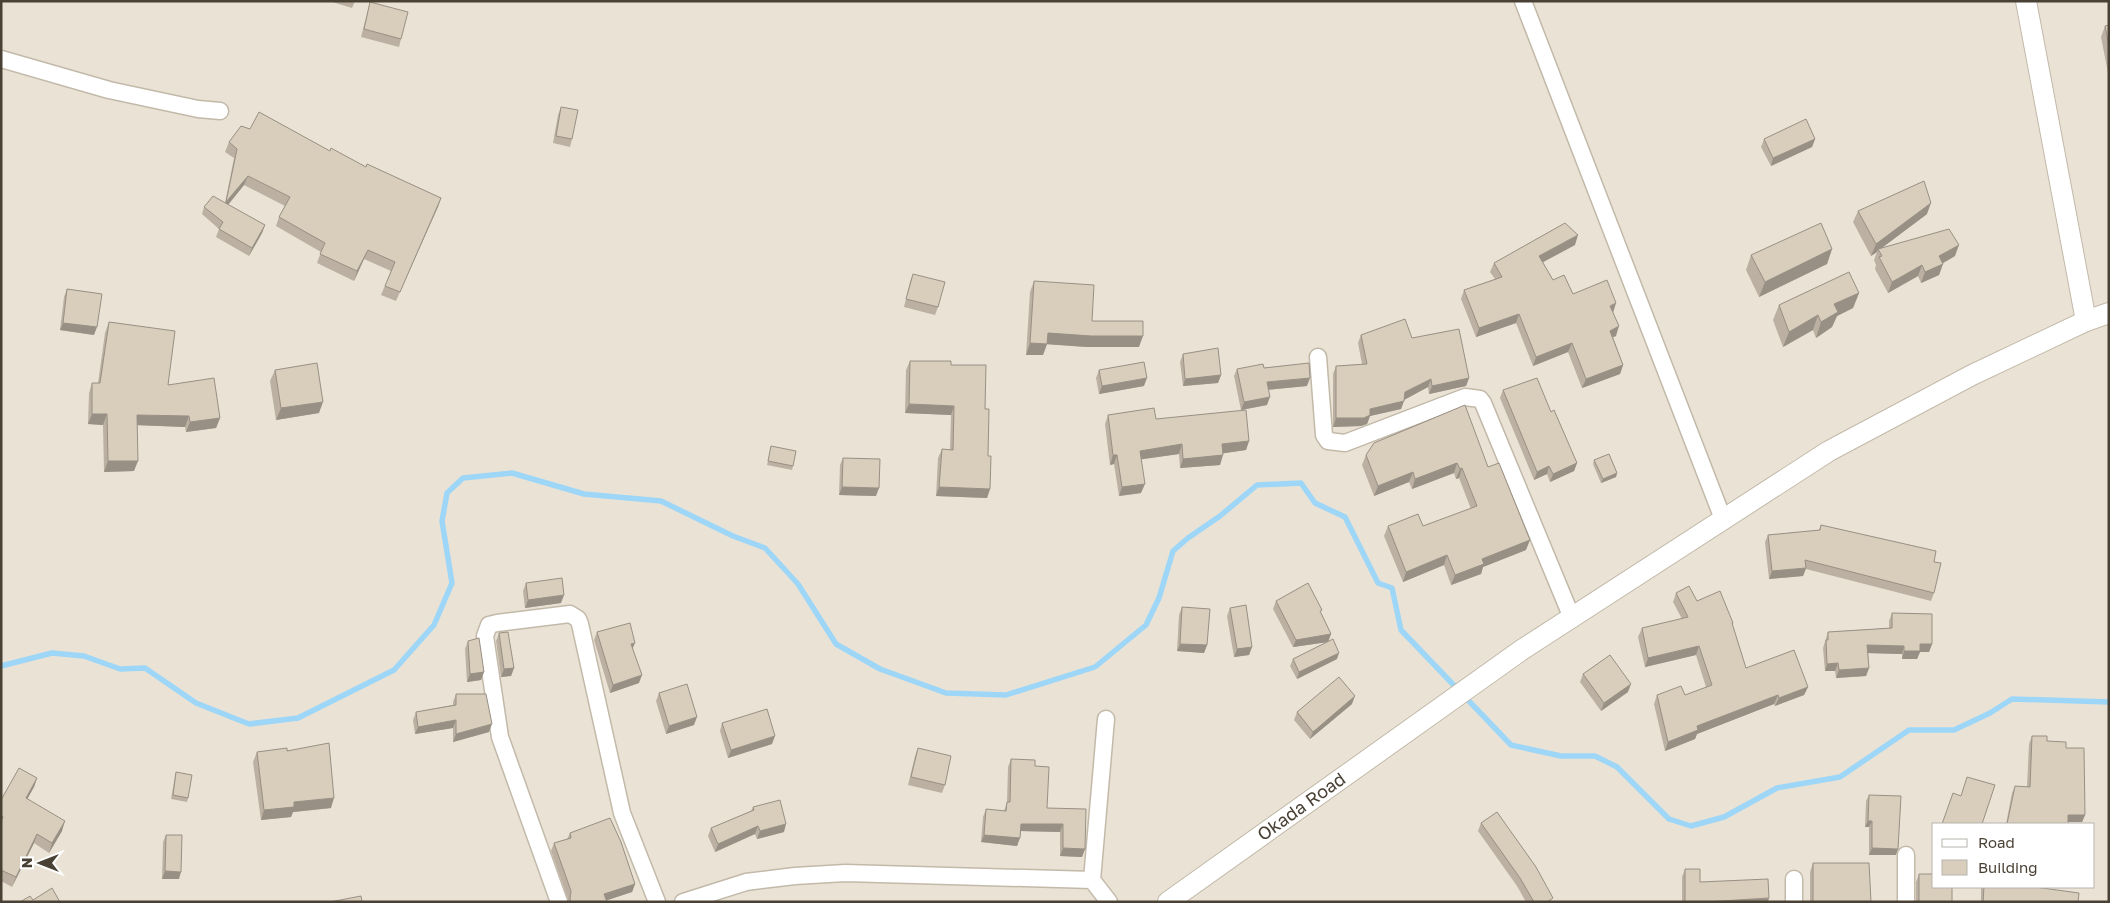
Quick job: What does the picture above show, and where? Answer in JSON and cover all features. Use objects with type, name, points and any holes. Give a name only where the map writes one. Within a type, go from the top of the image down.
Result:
[{"type":"street","points":[[1522,1],[1723,519]]},
{"type":"street","points":[[2026,1],[2086,321]]},
{"type":"street","points":[[1,59],[109,90],[198,109],[220,111]]},
{"type":"street","name":"Okada Road","points":[[1168,902],[1481,678],[1829,451],[1897,413],[2086,321],[2109,313]]},
{"type":"street","points":[[1318,357],[1324,435],[1328,441],[1336,443],[1345,442],[1465,397],[1480,399],[1572,618]]},
{"type":"street","points":[[559,902],[500,737],[485,636],[489,626],[497,623],[570,614],[574,615],[580,624],[622,813],[657,902]]},
{"type":"street","points":[[1106,719],[1092,880],[1109,902]]},
{"type":"street","points":[[1906,855],[1906,902]]},
{"type":"street","points":[[683,902],[746,882],[804,875],[846,873],[1092,880]]},
{"type":"street","points":[[1794,878],[1794,902]]},
{"type":"shaded area","points":[[1,1],[2109,1],[2109,902],[1,902]]},
{"type":"building","points":[[370,2],[408,12],[401,39],[364,29]]},
{"type":"building","points":[[2109,25],[2109,47],[2105,26]]},
{"type":"building","points":[[561,107],[578,110],[572,139],[556,136]]},
{"type":"building","points":[[259,112],[330,151],[331,148],[366,167],[367,164],[441,198],[400,292],[385,286],[395,262],[368,250],[357,271],[320,254],[325,243],[279,217],[290,197],[248,176],[226,202],[237,149],[229,142],[241,126],[250,129]]},
{"type":"building","points":[[1806,119],[1815,139],[1773,158],[1764,139]]},
{"type":"building","points":[[1924,181],[1931,203],[1876,244],[1858,211]]},
{"type":"building","points":[[213,196],[265,225],[252,248],[219,229],[223,222],[204,207]]},
{"type":"building","points":[[1565,223],[1578,235],[1539,256],[1553,280],[1564,275],[1573,294],[1607,280],[1616,303],[1610,306],[1619,326],[1610,331],[1623,365],[1586,379],[1572,343],[1536,357],[1519,314],[1479,328],[1464,290],[1502,277],[1494,263]]},
{"type":"building","points":[[1821,223],[1832,249],[1765,282],[1751,255]]},
{"type":"building","points":[[1949,229],[1959,245],[1939,256],[1943,264],[1925,272],[1922,265],[1892,282],[1879,257],[1882,256],[1878,249]]},
{"type":"building","points":[[1849,272],[1859,293],[1834,304],[1838,312],[1821,322],[1818,315],[1789,332],[1779,305]]},
{"type":"building","points":[[913,274],[945,282],[938,307],[906,299]]},
{"type":"building","points":[[1034,281],[1094,285],[1092,321],[1143,321],[1143,336],[1091,336],[1048,333],[1047,344],[1030,343]]},
{"type":"building","points":[[67,289],[102,294],[97,327],[63,323]]},
{"type":"building","points":[[1405,319],[1412,338],[1459,329],[1469,378],[1432,386],[1431,379],[1405,392],[1404,401],[1370,409],[1370,415],[1364,418],[1336,418],[1336,366],[1367,364],[1361,335]]},
{"type":"building","points":[[109,322],[175,331],[168,385],[214,378],[220,418],[190,422],[189,416],[137,415],[138,461],[108,461],[107,414],[92,414],[92,383],[100,383]]},
{"type":"building","points":[[1218,348],[1221,375],[1185,379],[1183,354]]},
{"type":"building","points":[[910,361],[951,361],[951,365],[986,365],[985,409],[989,409],[988,456],[991,456],[990,489],[939,487],[942,449],[953,450],[954,406],[909,404]]},
{"type":"building","points":[[1144,362],[1147,378],[1102,386],[1099,370]]},
{"type":"building","points":[[317,363],[323,402],[281,408],[275,370]]},
{"type":"building","points":[[1309,363],[1310,378],[1267,382],[1270,397],[1244,402],[1237,369],[1263,364],[1264,368]]},
{"type":"building","points":[[1537,378],[1551,412],[1554,410],[1577,463],[1553,474],[1549,466],[1537,472],[1503,390]]},
{"type":"building","points":[[1465,405],[1488,467],[1499,463],[1530,540],[1482,559],[1484,564],[1455,575],[1447,555],[1406,572],[1388,526],[1418,514],[1423,526],[1477,506],[1462,468],[1460,469],[1457,463],[1415,479],[1413,472],[1378,486],[1366,455],[1374,443]]},
{"type":"building","points":[[1154,408],[1156,419],[1246,410],[1249,441],[1222,444],[1223,455],[1183,459],[1182,444],[1140,451],[1145,484],[1122,487],[1117,455],[1113,455],[1108,415]]},
{"type":"building","points":[[771,446],[796,451],[793,466],[768,461]]},
{"type":"building","points":[[1609,454],[1617,473],[1603,479],[1594,460]]},
{"type":"building","points":[[843,458],[880,459],[879,488],[842,487]]},
{"type":"building","points":[[1821,525],[1936,551],[1934,562],[1941,563],[1934,593],[1805,560],[1806,568],[1772,571],[1768,535],[1820,530]]},
{"type":"building","points":[[562,578],[564,595],[528,600],[526,583]]},
{"type":"building","points":[[1308,583],[1322,610],[1320,611],[1331,634],[1296,640],[1276,601]]},
{"type":"building","points":[[1689,586],[1697,601],[1720,591],[1733,623],[1746,668],[1794,650],[1808,687],[1779,698],[1778,695],[1697,726],[1698,730],[1668,742],[1657,695],[1681,686],[1685,695],[1712,685],[1699,646],[1648,658],[1642,628],[1688,617],[1676,593]]},
{"type":"building","points":[[1246,605],[1252,647],[1237,649],[1230,608]]},
{"type":"building","points":[[1182,607],[1210,609],[1207,645],[1180,644]]},
{"type":"building","points":[[1892,613],[1932,614],[1932,644],[1920,644],[1920,651],[1904,651],[1904,646],[1867,645],[1869,668],[1839,670],[1838,663],[1827,664],[1826,640],[1828,640],[1828,632],[1892,628]]},
{"type":"building","points":[[630,623],[635,643],[631,644],[642,675],[613,685],[597,632]]},
{"type":"building","points":[[508,632],[514,668],[504,669],[499,633]]},
{"type":"building","points":[[479,638],[484,672],[470,674],[468,641]]},
{"type":"building","points":[[1333,639],[1339,653],[1299,672],[1293,659]]},
{"type":"building","points":[[1610,655],[1631,684],[1604,703],[1583,674]]},
{"type":"building","points":[[1339,677],[1355,696],[1313,732],[1297,712]]},
{"type":"building","points":[[687,684],[697,717],[669,726],[659,693]]},
{"type":"building","points":[[456,694],[486,694],[492,724],[456,734],[456,720],[418,727],[416,712],[456,705]]},
{"type":"building","points":[[767,709],[775,736],[731,750],[722,723]]},
{"type":"building","points":[[2032,736],[2047,736],[2047,741],[2066,742],[2066,748],[2084,748],[2085,815],[2068,815],[2068,823],[2007,823],[2015,786],[2030,787]]},
{"type":"building","points":[[329,743],[334,798],[294,802],[294,807],[264,810],[257,752],[287,748],[287,751]]},
{"type":"building","points":[[918,748],[951,756],[945,785],[911,777]]},
{"type":"building","points":[[1011,759],[1035,760],[1035,766],[1049,767],[1047,808],[1086,809],[1085,849],[1063,848],[1063,824],[1021,824],[1020,838],[984,835],[986,809],[1006,811],[1007,802],[1010,802]]},
{"type":"building","points":[[19,768],[37,778],[26,798],[65,821],[52,843],[37,834],[16,877],[1,870],[1,821],[3,817],[1,816],[1,800]]},
{"type":"building","points":[[176,772],[192,775],[188,798],[173,795]]},
{"type":"building","points":[[1967,777],[1995,785],[1982,823],[1942,823],[1953,793],[1961,796]]},
{"type":"building","points":[[1869,795],[1901,796],[1898,849],[1872,848],[1872,821],[1868,821]]},
{"type":"building","points":[[780,800],[786,824],[760,831],[758,826],[718,844],[711,828],[754,810],[753,807]]},
{"type":"building","points":[[1497,812],[1536,867],[1553,898],[1547,902],[1534,902],[1520,878],[1481,823]]},
{"type":"building","points":[[610,818],[621,842],[635,884],[604,894],[607,902],[571,902],[571,891],[554,843],[571,838],[570,833]]},
{"type":"building","points":[[166,835],[182,835],[181,872],[165,871]]},
{"type":"building","points":[[1813,863],[1869,863],[1871,902],[1813,902]]},
{"type":"building","points":[[1685,869],[1700,869],[1700,882],[1768,879],[1769,898],[1685,902]]},
{"type":"building","points":[[1919,874],[1932,874],[1932,888],[1952,888],[1952,902],[1919,902]]},
{"type":"building","points":[[52,888],[60,902],[20,902],[30,896],[33,900]]},
{"type":"building","points":[[1984,888],[2042,888],[2079,893],[2078,902],[1983,902]]},
{"type":"building","points":[[361,896],[362,902],[330,902]]},
{"type":"waterway","points":[[1,666],[52,653],[84,656],[120,669],[145,668],[196,703],[249,724],[298,718],[394,670],[434,625],[452,583],[442,521],[447,493],[463,478],[512,473],[584,494],[661,501],[733,536],[765,548],[798,584],[836,644],[880,669],[946,693],[1006,695],[1095,667],[1146,625],[1159,598],[1173,551],[1220,516],[1257,485],[1301,483],[1315,503],[1345,517],[1378,583],[1392,588],[1401,630],[1511,745],[1561,756],[1595,756],[1617,767],[1669,819],[1691,826],[1724,817],[1777,788],[1840,777],[1909,730],[1954,730],[1990,713],[2012,699],[2109,702]]}]
